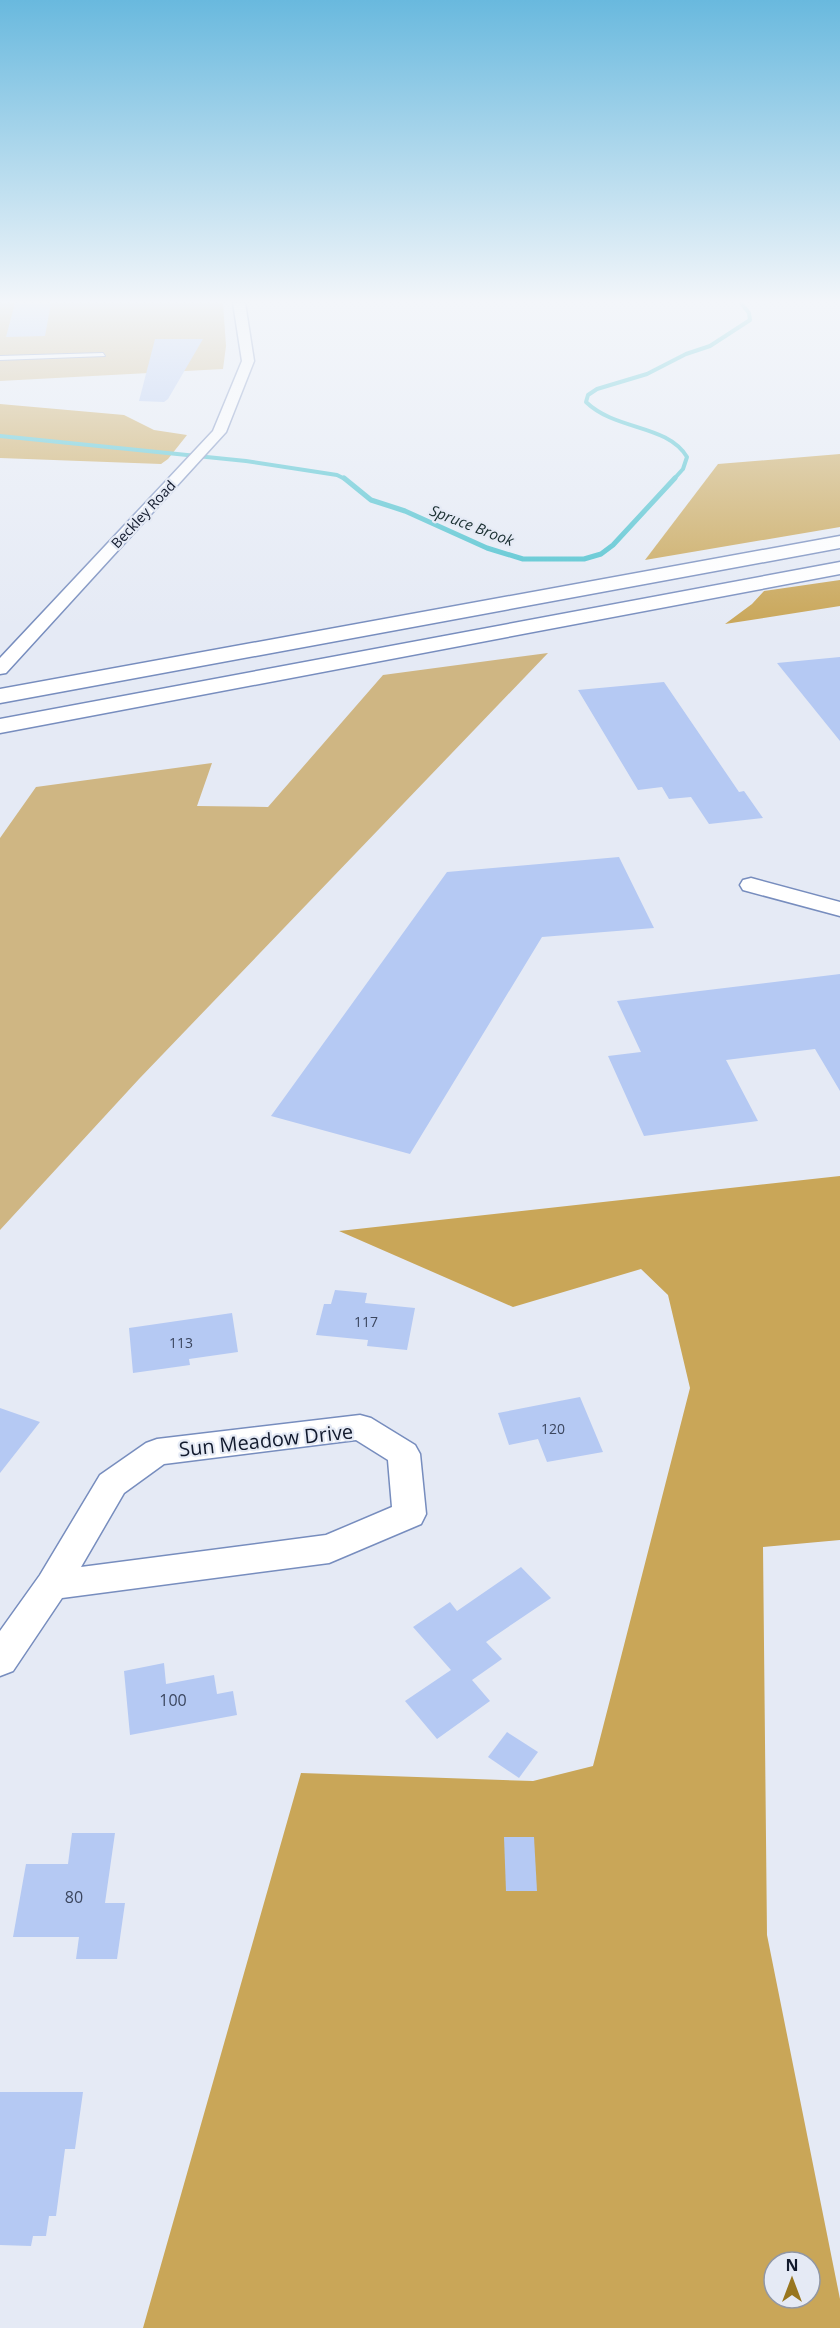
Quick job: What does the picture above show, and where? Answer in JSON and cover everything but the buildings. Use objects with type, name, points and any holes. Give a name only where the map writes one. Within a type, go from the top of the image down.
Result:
[{"type":"highway","points":[[0,696],[840,542]]},
{"type":"highway","points":[[0,726],[840,568]]},
{"type":"street","name":"Beckley Road","points":[[0,669],[219,432],[227,412]]},
{"type":"street","points":[[751,885],[840,909]]},
{"type":"street","name":"Sun Meadow Drive","points":[[0,1660],[52,1585],[112,1484],[157,1452],[360,1427],[404,1454],[409,1514],[329,1549],[52,1585]]},
{"type":"shaded area","points":[[0,412],[86,412],[124,415],[154,430],[187,435],[168,459],[161,464],[0,458]]},
{"type":"shaded area","points":[[840,454],[840,527],[645,560],[718,464]]},
{"type":"shaded area","points":[[840,580],[840,606],[725,624],[752,604],[764,591]]},
{"type":"shaded area","points":[[548,653],[139,1079],[0,1230],[0,838],[36,787],[212,763],[197,806],[268,807],[383,675]]},
{"type":"shaded area","points":[[840,1176],[840,1540],[763,1547],[767,1935],[840,2299],[840,2328],[143,2328],[301,1773],[533,1781],[593,1766],[690,1388],[668,1295],[641,1269],[513,1307],[339,1231]]},
{"type":"waterway","name":"Spruce Brook","points":[[599,412],[654,433],[678,446],[687,457],[683,469],[674,479]]},
{"type":"waterway","name":"Spruce Brook","points":[[0,436],[246,461],[337,475],[345,479]]},
{"type":"waterway","name":"Spruce Brook","points":[[344,478],[371,500],[405,511],[487,548],[523,559],[584,559],[601,554],[613,545],[675,478]]}]
